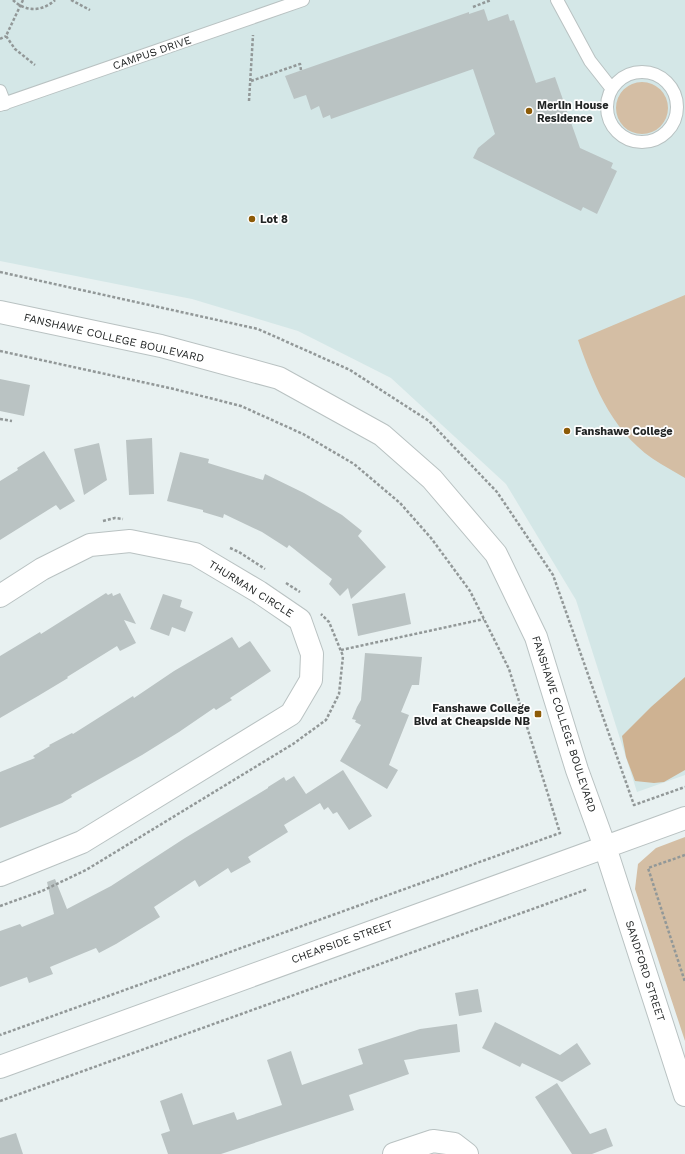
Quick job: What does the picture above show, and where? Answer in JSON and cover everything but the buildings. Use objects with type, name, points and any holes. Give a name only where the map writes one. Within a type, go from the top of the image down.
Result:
[{"type":"street","name":"FANSHAWE COLLEGE BOULEVARD","points":[[0,312],[161,346],[279,378],[382,435],[432,479],[496,554],[536,637],[578,770],[605,846]]},
{"type":"street","name":"THURMAN CIRCLE","points":[[0,596],[42,569],[90,545],[130,541],[195,554],[259,592],[300,620],[312,654],[311,680],[292,714],[82,842],[0,875]]},
{"type":"street","name":"CHEAPSIDE STREET","points":[[0,1067],[685,818]]},
{"type":"street","name":"SANDFORD STREET","points":[[605,846],[685,1094]]},
{"type":"street","points":[[394,1154],[433,1141],[454,1144],[467,1154]]},
{"type":"lane","name":"CAMPUS DRIVE","points":[[2,105],[303,0]]},
{"type":"lane","points":[[556,0],[590,61],[612,89]]},
{"type":"lane","points":[[641,72],[652,74],[662,79],[670,87],[676,97],[677,109],[675,120],[669,130],[650,142],[638,142],[626,139],[617,132],[610,123],[608,117],[608,100],[612,89],[619,80],[629,74],[641,72]]},
{"type":"lane","points":[[0,91],[2,105]]},
{"type":"path","points":[[13,0],[20,6],[35,10],[44,7],[55,0]]},
{"type":"path","points":[[0,39],[6,36],[23,0]]},
{"type":"path","points":[[71,0],[90,10]]},
{"type":"path","points":[[473,7],[491,0]]},
{"type":"path","points":[[249,101],[253,35]]},
{"type":"path","points":[[6,36],[15,48],[35,65]]},
{"type":"path","points":[[251,81],[300,64],[301,70]]},
{"type":"path","points":[[0,272],[258,329],[350,370],[429,421],[496,492],[553,576],[634,805],[685,787]]},
{"type":"path","points":[[0,419],[12,421]]},
{"type":"path","points":[[102,521],[115,518],[131,520]]},
{"type":"path","points":[[225,546],[239,552],[271,573]]},
{"type":"path","points":[[284,581],[302,595]]},
{"type":"path","points":[[0,906],[42,891],[86,870],[293,744],[326,720],[339,694],[343,656],[329,622],[318,611]]},
{"type":"path","points":[[341,650],[484,619]]},
{"type":"path","points":[[685,855],[648,868],[685,982]]},
{"type":"path","points":[[0,1101],[588,889]]},
{"type":"shaded area","name":"Fanshawe College","points":[[0,0],[685,0],[685,775],[637,792],[576,600],[506,484],[391,378],[298,331],[192,299],[0,261]]},
{"type":"shaded area","points":[[642,82],[656,86],[664,94],[668,108],[664,122],[656,130],[642,134],[628,130],[620,122],[616,108],[620,94],[628,86]]},
{"type":"shaded area","points":[[685,295],[685,478],[645,453],[631,440],[619,425],[608,410],[599,393],[578,340]]},
{"type":"shaded area","points":[[685,677],[685,770],[664,782],[654,783],[635,781],[626,757],[622,736],[651,707]]},
{"type":"shaded area","points":[[685,837],[685,1041],[635,889],[638,864],[656,848]]},
{"type":"place","name":"Merlin House Residence","points":[[529,111]]},
{"type":"place","name":"Lot 8","points":[[252,219]]},
{"type":"place","name":"Fanshawe College","points":[[567,431]]},
{"type":"place","name":"Fanshawe College Blvd at Cheapside NB","points":[[538,714]]}]
